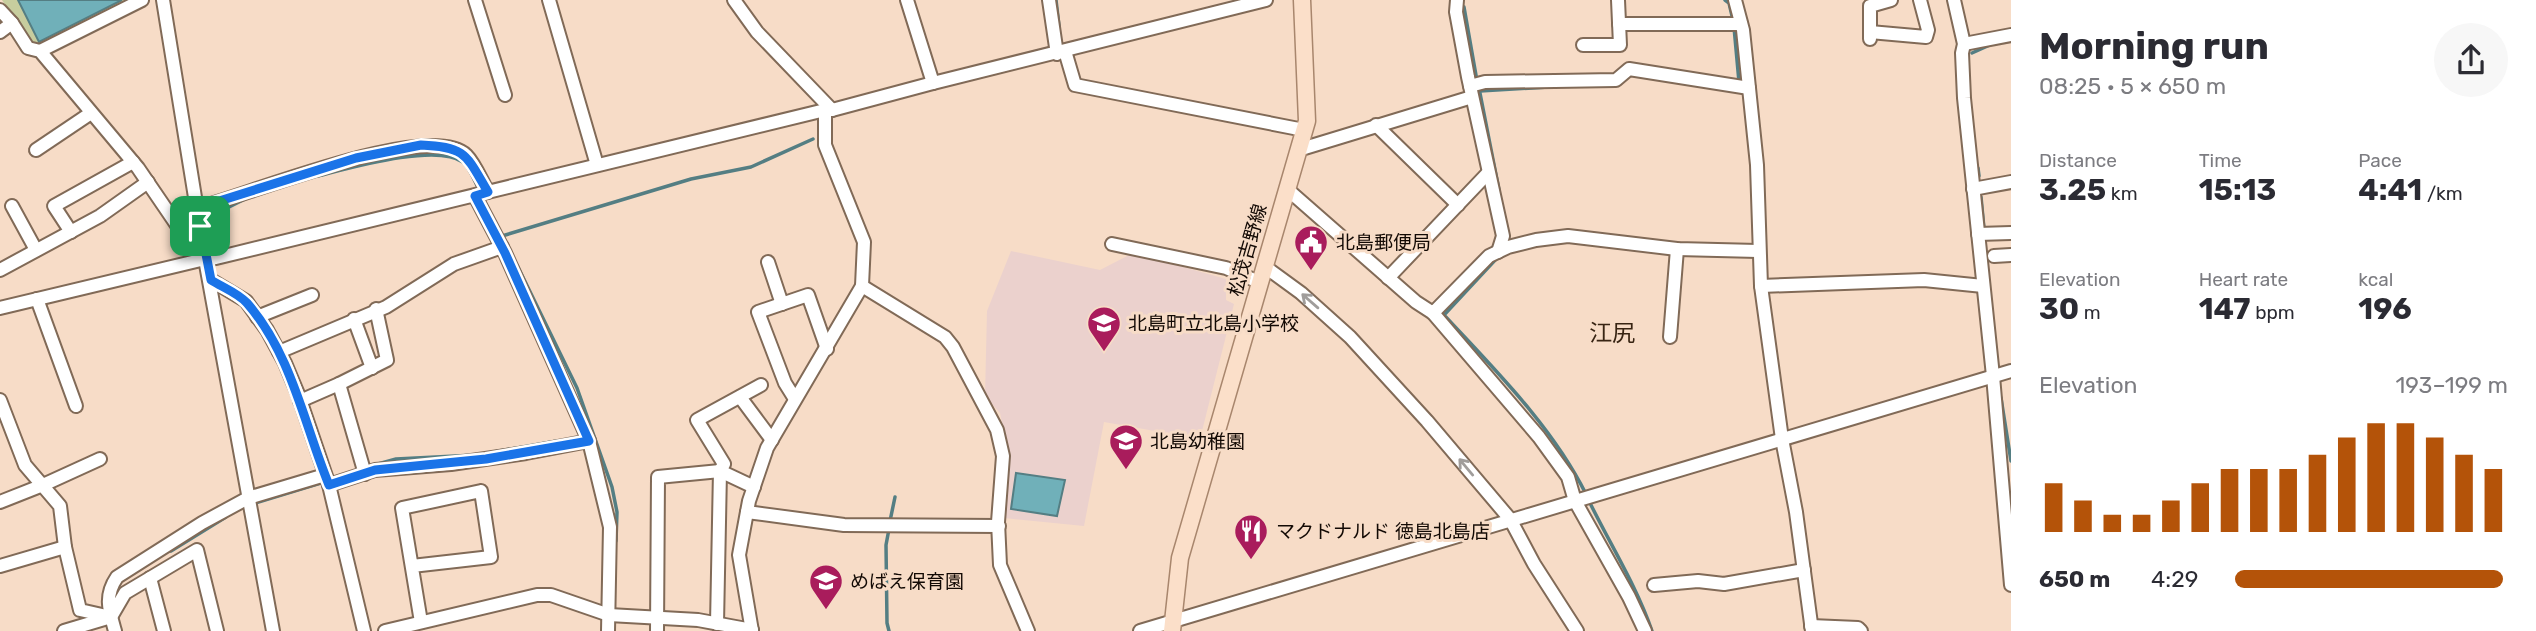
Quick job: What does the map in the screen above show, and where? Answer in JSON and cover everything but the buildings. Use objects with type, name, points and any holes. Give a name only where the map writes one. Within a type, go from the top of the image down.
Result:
[{"type":"main road","name":"松茂吉野線","points":[[1177,626],[1180,558],[1307,121],[1302,0]]},
{"type":"street","points":[[40,51],[142,0]]},
{"type":"street","points":[[163,0],[205,259],[211,280],[273,631]]},
{"type":"street","points":[[475,0],[505,95]]},
{"type":"street","points":[[549,0],[597,166]]},
{"type":"street","points":[[384,631],[537,595],[551,595],[609,615],[657,624],[717,624],[752,631],[739,555],[754,487],[772,440],[862,286],[864,242],[825,145],[829,110],[757,32],[734,0]]},
{"type":"street","points":[[907,0],[933,83]]},
{"type":"street","points":[[1049,0],[1061,53],[1075,85],[1304,130]]},
{"type":"street","points":[[0,308],[829,110],[1266,0]]},
{"type":"street","points":[[1457,0],[1456,12],[1471,92],[1503,236],[1498,252]]},
{"type":"street","points":[[1583,45],[1620,45],[1618,0]]},
{"type":"street","points":[[1735,0],[1741,24],[1757,165],[1761,286],[1812,628],[1858,628],[1861,631]]},
{"type":"street","points":[[1891,0],[1870,6],[1870,36],[1926,37],[1928,30],[1920,0]]},
{"type":"street","points":[[1954,0],[1964,44],[1964,98],[1973,189],[1982,234],[1983,286],[2011,585]]},
{"type":"street","points":[[0,10],[28,48],[40,51],[133,162],[181,231],[200,226]]},
{"type":"street","points":[[0,32],[12,23]]},
{"type":"street","points":[[1619,24],[1741,24]]},
{"type":"street","points":[[1964,44],[2011,35]]},
{"type":"street","points":[[1298,150],[1471,92],[1485,82],[1616,80],[1629,69],[1749,88]]},
{"type":"street","points":[[36,150],[91,113]]},
{"type":"street","points":[[1376,125],[1458,205]]},
{"type":"street","points":[[197,208],[356,158],[421,145],[448,146],[466,155],[502,247],[589,441],[610,527],[608,631]]},
{"type":"street","points":[[71,232],[54,206],[133,162]]},
{"type":"street","points":[[1388,278],[1488,173]]},
{"type":"street","points":[[0,270],[100,216],[148,182]]},
{"type":"street","points":[[1973,189],[2011,182]]},
{"type":"street","points":[[1287,189],[1388,278],[1433,313],[1539,437],[1583,499],[1645,631]]},
{"type":"street","points":[[12,206],[36,250]]},
{"type":"street","points":[[1982,234],[2011,233]]},
{"type":"street","points":[[1433,313],[1489,256],[1536,240],[1568,236],[1678,249],[1758,251]]},
{"type":"street","points":[[1112,244],[1226,268],[1259,282]]},
{"type":"street","points":[[279,352],[386,307],[454,264],[502,247]]},
{"type":"street","points":[[1670,337],[1678,249]]},
{"type":"street","points":[[1994,256],[2011,255]]},
{"type":"street","points":[[768,262],[782,303]]},
{"type":"street","points":[[1264,266],[1301,293],[1350,337],[1427,421],[1510,519],[1534,564],[1577,631]]},
{"type":"street","points":[[211,280],[246,301],[279,352],[300,401],[327,480],[364,631]]},
{"type":"street","points":[[1761,286],[1924,280],[1983,286]]},
{"type":"street","points":[[862,286],[945,337],[953,347],[997,430],[1003,456],[1000,565],[1028,631]]},
{"type":"street","points":[[257,317],[312,295]]},
{"type":"street","points":[[795,399],[785,383],[758,312],[808,295],[827,349]]},
{"type":"street","points":[[37,299],[76,406]]},
{"type":"street","points":[[300,401],[387,360],[376,309]]},
{"type":"street","points":[[354,319],[372,368]]},
{"type":"street","points":[[1140,631],[1177,626],[1510,519],[2011,371]]},
{"type":"street","points":[[339,384],[363,469]]},
{"type":"street","points":[[717,624],[720,471],[724,464],[697,420],[761,385]]},
{"type":"street","points":[[740,397],[772,440]]},
{"type":"street","points":[[0,400],[25,465],[60,506],[65,547],[80,610],[111,617]]},
{"type":"street","points":[[115,631],[107,601],[110,587],[117,577],[202,523],[248,498],[363,469],[375,470],[412,462],[589,441]]},
{"type":"street","points":[[0,502],[100,458]]},
{"type":"street","points":[[657,624],[658,477],[720,471],[754,487]]},
{"type":"street","points":[[412,566],[491,557],[481,491],[402,508],[421,622]]},
{"type":"street","points":[[747,512],[844,525],[999,526]]},
{"type":"street","points":[[0,566],[65,547]]},
{"type":"street","points":[[64,631],[111,617],[125,593],[197,550],[217,631]]},
{"type":"street","points":[[1654,584],[1698,580],[1724,584],[1804,569]]},
{"type":"street","points":[[150,578],[164,631]]},
{"type":"shaded area","name":"北島町立北島小学校","points":[[1011,251],[1100,270],[1133,253],[1226,279],[1226,300],[1234,304],[1200,439],[1104,422],[1084,526],[1004,518],[1009,456],[1000,413],[985,396],[987,311]]},
{"type":"green space","points":[[2,0],[129,0],[34,46]]},
{"type":"water","points":[[18,0],[122,0],[39,42]]},
{"type":"water","points":[[1016,473],[1065,480],[1057,516],[1011,509]]},
{"type":"waterway","points":[[1056,0],[1059,26]]},
{"type":"waterway","points":[[1725,0],[1729,3],[1733,20]]},
{"type":"waterway","points":[[1464,7],[1477,81]]},
{"type":"waterway","points":[[1734,27],[1739,82]]},
{"type":"waterway","points":[[1972,53],[1992,44]]},
{"type":"waterway","points":[[1480,91],[1549,87]]},
{"type":"waterway","points":[[1479,88],[1499,190]]},
{"type":"waterway","points":[[502,236],[691,179],[751,167],[813,139]]},
{"type":"waterway","points":[[318,176],[392,159],[433,155],[450,157],[466,164],[479,190]]},
{"type":"waterway","points":[[1978,168],[1979,176]]},
{"type":"waterway","points":[[1981,197],[1984,229]]},
{"type":"waterway","points":[[221,211],[247,198]]},
{"type":"waterway","points":[[1497,258],[1444,315],[1540,422],[1586,494]]},
{"type":"waterway","points":[[517,265],[577,388],[612,487],[617,512],[616,541]]},
{"type":"waterway","points":[[2001,398],[2011,461]]},
{"type":"waterway","points":[[493,452],[557,441]]},
{"type":"waterway","points":[[378,464],[396,459],[475,455]]},
{"type":"waterway","points":[[252,504],[324,482]]},
{"type":"waterway","points":[[890,521],[895,497]]},
{"type":"waterway","points":[[1589,501],[1631,581],[1652,631]]},
{"type":"waterway","points":[[171,551],[226,517]]},
{"type":"waterway","points":[[889,529],[886,545],[889,631]]},
{"type":"place","name":"北島郵便局","points":[[1311,272]]},
{"type":"place","name":"北島町立北島小学校","points":[[1104,353]]},
{"type":"place","name":"北島幼稚園","points":[[1126,471]]},
{"type":"place","name":"マクドナルド 徳島北島店","points":[[1251,561]]},
{"type":"place","name":"めばえ保育園","points":[[826,611]]},
{"type":"district","name":"江尻","points":[[1612,333]]},
{"type":"route","points":[[421,145],[448,146],[466,155],[488,192],[475,196],[505,253],[589,441],[451,464],[375,470],[329,485],[285,363],[267,330],[246,301],[211,280],[200,226],[197,208],[356,158],[421,145]]}]
